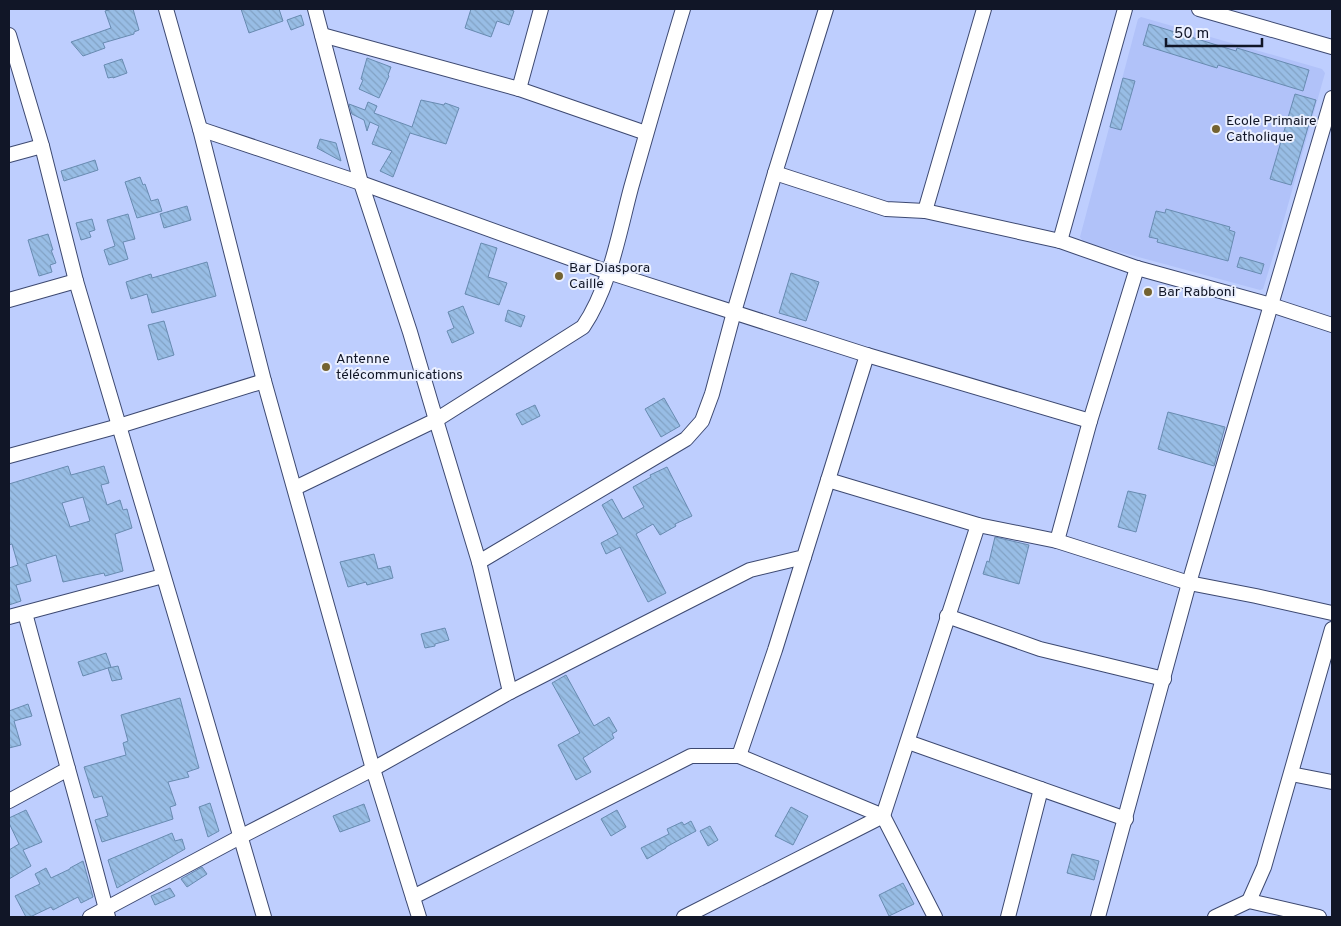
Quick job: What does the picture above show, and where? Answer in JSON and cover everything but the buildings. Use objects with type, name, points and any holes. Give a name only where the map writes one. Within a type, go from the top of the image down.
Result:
[{"type":"street","points":[[166,9],[200,129],[264,381],[374,769],[419,917]]},
{"type":"street","points":[[315,9],[360,183],[410,332],[479,562],[510,692]]},
{"type":"street","points":[[519,89],[541,9]]},
{"type":"street","points":[[294,488],[436,420],[583,327],[592,314],[608,272],[646,133],[683,9]]},
{"type":"street","points":[[479,562],[686,439],[702,421],[712,394],[775,173],[826,9]]},
{"type":"street","points":[[925,211],[984,9]]},
{"type":"street","points":[[1060,241],[1125,9]]},
{"type":"street","points":[[1202,9],[1332,47]]},
{"type":"street","points":[[9,35],[42,146],[76,281],[264,917]]},
{"type":"street","points":[[322,35],[519,89],[646,133]]},
{"type":"street","points":[[1098,917],[1189,583],[1332,98]]},
{"type":"street","points":[[200,129],[360,183],[608,272],[867,356],[1090,421]]},
{"type":"street","points":[[9,155],[42,146]]},
{"type":"street","points":[[775,173],[886,210],[925,211],[1060,241],[1137,268],[1332,324]]},
{"type":"street","points":[[1057,541],[1090,421],[1137,268]]},
{"type":"street","points":[[9,300],[76,281]]},
{"type":"street","points":[[740,756],[867,356]]},
{"type":"street","points":[[9,456],[119,426],[264,381]]},
{"type":"street","points":[[828,480],[978,525],[1057,541],[1189,583],[1332,613]]},
{"type":"street","points":[[684,917],[883,816],[978,525]]},
{"type":"street","points":[[90,917],[107,913],[240,837],[374,769],[510,692],[750,570],[804,557]]},
{"type":"street","points":[[9,618],[163,576]]},
{"type":"street","points":[[25,613],[107,913]]},
{"type":"street","points":[[948,616],[1040,649],[1164,679]]},
{"type":"street","points":[[1249,901],[1264,867],[1332,629]]},
{"type":"street","points":[[908,742],[1126,819]]},
{"type":"street","points":[[413,897],[691,756],[740,756],[883,816],[935,917]]},
{"type":"street","points":[[9,801],[68,769]]},
{"type":"street","points":[[1291,774],[1332,782]]},
{"type":"street","points":[[1008,917],[1041,789]]},
{"type":"street","points":[[1215,917],[1249,901],[1318,917]]},
{"type":"shaded area","points":[[1141,17],[1322,69],[1325,73],[1263,289],[1260,290],[1083,242],[1080,237],[1138,19]]},
{"type":"place","name":"Ecole Primaire Catholique","points":[[1216,129]]},
{"type":"place","name":"Bar Diaspora Caille","points":[[559,276]]},
{"type":"place","name":"Bar Rabboni","points":[[1148,292]]},
{"type":"place","name":"Antenne télécommunications","points":[[326,367]]}]
